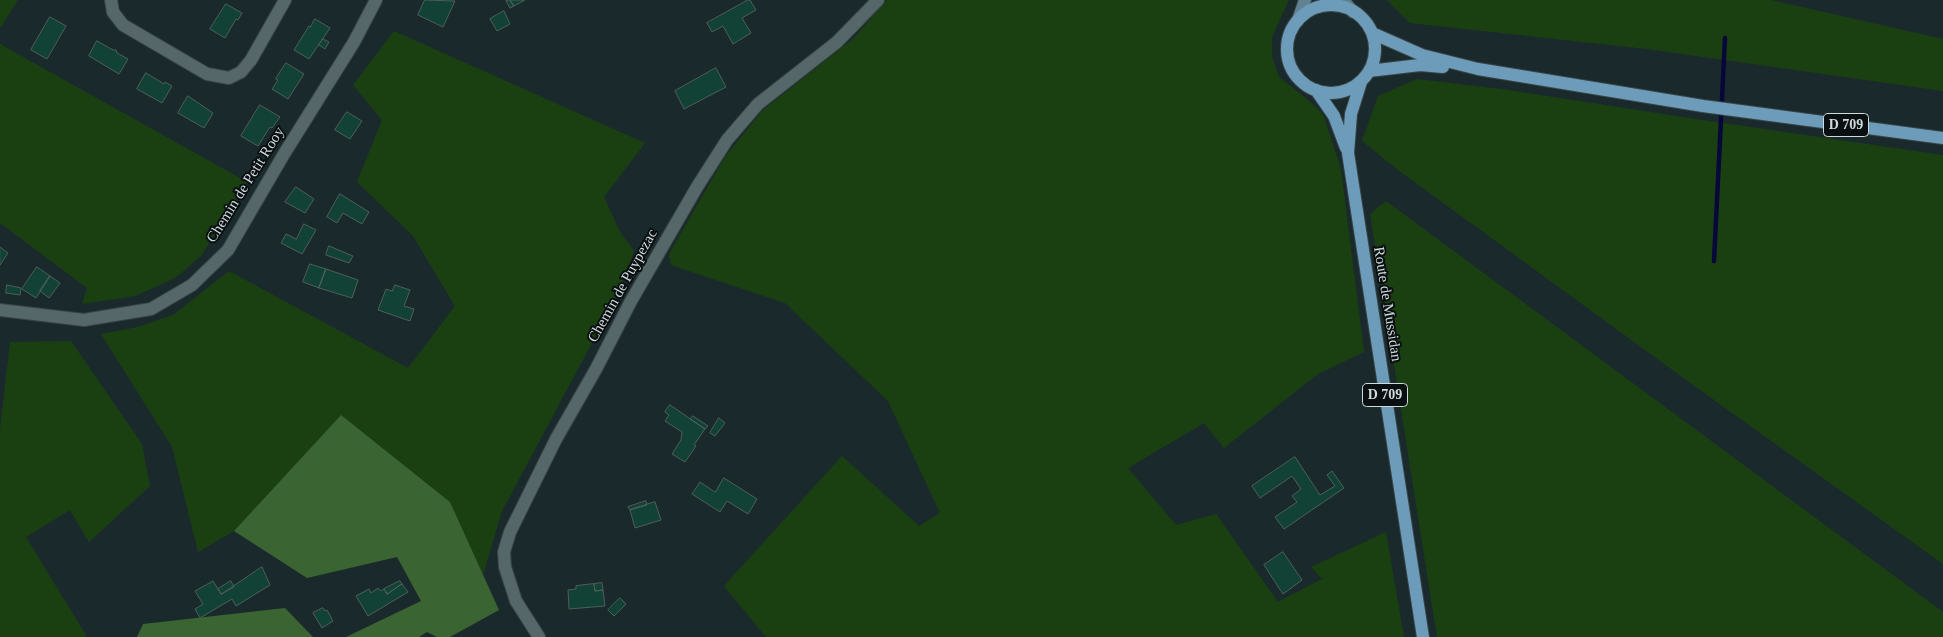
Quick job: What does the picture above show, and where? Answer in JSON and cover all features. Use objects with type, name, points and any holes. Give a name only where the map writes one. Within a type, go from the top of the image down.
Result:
[{"type":"main road","points":[[1305,0],[1298,20],[1290,34],[1287,49],[1290,64],[1297,77],[1308,87],[1323,93],[1338,93],[1351,89],[1365,76],[1374,60],[1375,46],[1372,33],[1364,21],[1343,0]]},
{"type":"main road","points":[[1298,20],[1307,12],[1324,6],[1342,7],[1353,12]]},
{"type":"main road","name":"D 709","points":[[1372,33],[1422,55],[1478,69],[1703,106],[1943,138]]},
{"type":"main road","name":"D 709","points":[[1365,76],[1420,65],[1478,69]]},
{"type":"main road","name":"Route de Mussidan","points":[[1348,153],[1351,114],[1365,76]]},
{"type":"main road","name":"Route de Mussidan","points":[[1316,90],[1334,116],[1348,153],[1423,637]]},
{"type":"street","points":[[111,0],[113,12],[123,25],[207,74],[229,78],[242,72],[251,60],[285,0]]},
{"type":"street","name":"Chemin de Petit Rooy","points":[[0,310],[84,320],[151,309],[192,285],[228,250],[284,154],[354,42],[376,0]]},
{"type":"street","name":"Chemin de Puypezac","points":[[539,637],[516,601],[504,567],[504,552],[513,525],[556,439],[636,293],[727,140],[758,104],[837,42],[878,0]]},
{"type":"green space","points":[[0,0],[18,0],[0,28]]},
{"type":"green space","points":[[887,0],[1289,0],[1272,37],[1272,56],[1279,77],[1323,114],[1341,169],[1364,352],[1318,374],[1224,448],[1204,423],[1128,468],[1176,525],[1216,514],[1278,602],[1322,579],[1311,567],[1386,532],[1404,637],[766,637],[724,586],[842,456],[919,526],[940,513],[888,401],[785,303],[671,265],[669,254],[725,157],[763,110],[853,39]]},
{"type":"green space","points":[[1387,0],[1771,0],[1943,39],[1943,91],[1647,49],[1410,23]]},
{"type":"green space","points":[[394,31],[645,143],[604,197],[620,232],[634,251],[617,296],[502,511],[483,575],[450,502],[341,415],[234,531],[198,552],[172,447],[101,334],[138,327],[173,315],[229,271],[408,368],[455,306],[413,236],[357,182],[382,120],[353,85]]},
{"type":"green space","points":[[0,44],[247,182],[201,256],[175,278],[135,296],[82,304],[87,288],[0,223]]},
{"type":"green space","points":[[1417,79],[1508,90],[1943,155],[1943,564],[1689,382],[1398,170],[1362,141],[1378,96]]},
{"type":"green space","points":[[1386,201],[1943,612],[1943,637],[1437,637],[1370,214]]},
{"type":"green space","points":[[71,341],[142,444],[150,486],[89,542],[70,510],[26,537],[87,637],[0,637],[0,429],[10,342]]},
{"type":"green space","points":[[341,415],[450,502],[499,610],[450,637],[437,637],[427,632],[419,637],[346,637],[421,601],[397,557],[307,578],[234,531]]},
{"type":"green space","points":[[285,608],[313,637],[137,637],[143,624]]},
{"type":"building","points":[[425,0],[455,1],[443,27],[418,15]]},
{"type":"building","points":[[510,0],[514,6],[510,8],[506,1]]},
{"type":"building","points":[[510,0],[525,0],[514,6]]},
{"type":"building","points":[[750,0],[756,10],[742,18],[751,33],[733,44],[723,26],[712,32],[707,23]]},
{"type":"building","points":[[226,4],[242,13],[238,20],[236,19],[225,38],[210,29]]},
{"type":"building","points":[[504,11],[510,24],[497,31],[490,19]]},
{"type":"building","points":[[50,17],[66,26],[47,59],[31,50]]},
{"type":"building","points":[[315,19],[330,28],[309,59],[294,50]]},
{"type":"building","points":[[323,39],[329,42],[325,49],[319,45]]},
{"type":"building","points":[[97,41],[116,50],[117,53],[128,59],[119,74],[89,56]]},
{"type":"building","points":[[286,63],[304,74],[288,99],[272,89]]},
{"type":"building","points":[[716,68],[726,87],[684,109],[675,91]]},
{"type":"building","points":[[146,73],[164,84],[165,82],[172,86],[162,103],[137,89]]},
{"type":"building","points":[[188,96],[213,113],[204,128],[178,113]]},
{"type":"building","points":[[260,105],[280,117],[272,128],[270,127],[258,146],[241,136]]},
{"type":"building","points":[[347,112],[362,121],[350,139],[335,130]]},
{"type":"building","points":[[296,187],[314,199],[305,213],[285,202]]},
{"type":"building","points":[[340,194],[369,212],[362,224],[343,213],[337,223],[327,217]]},
{"type":"building","points":[[304,224],[316,230],[302,254],[281,243],[286,234],[296,239]]},
{"type":"building","points":[[329,246],[353,256],[349,263],[326,255]]},
{"type":"building","points":[[0,247],[8,253],[0,265]]},
{"type":"building","points":[[310,264],[326,269],[319,288],[303,282]]},
{"type":"building","points":[[37,267],[50,276],[36,298],[22,289]]},
{"type":"building","points":[[326,269],[358,280],[352,298],[319,288]]},
{"type":"building","points":[[50,276],[60,283],[49,298],[40,291]]},
{"type":"building","points":[[7,285],[21,288],[20,295],[6,293]]},
{"type":"building","points":[[395,285],[410,290],[404,306],[414,309],[410,321],[378,310],[386,289],[392,291]]},
{"type":"building","points":[[670,405],[705,429],[685,462],[672,454],[681,440],[682,432],[665,421],[669,415],[665,412]]},
{"type":"building","points":[[693,416],[708,426],[705,429],[690,419]]},
{"type":"building","points":[[719,418],[725,423],[715,436],[710,433]]},
{"type":"building","points":[[1295,457],[1320,495],[1335,486],[1327,475],[1332,471],[1344,488],[1284,529],[1275,517],[1297,502],[1292,496],[1301,489],[1292,476],[1260,498],[1252,486]]},
{"type":"building","points":[[724,478],[757,499],[748,514],[727,501],[720,512],[692,494],[700,482],[715,492]]},
{"type":"building","points":[[646,501],[647,505],[630,510],[628,507]]},
{"type":"building","points":[[655,502],[661,520],[635,528],[630,510]]},
{"type":"building","points":[[1283,552],[1302,580],[1283,594],[1264,565]]},
{"type":"building","points":[[262,567],[270,585],[236,606],[232,599],[200,618],[195,609],[203,604],[195,591],[213,581],[221,594]]},
{"type":"building","points":[[231,581],[234,587],[221,594],[218,589]]},
{"type":"building","points":[[400,581],[402,584],[387,594],[384,589]]},
{"type":"building","points":[[602,583],[603,590],[595,591],[594,584]]},
{"type":"building","points":[[402,584],[408,592],[368,616],[356,596],[369,589],[371,593],[378,588],[381,591],[384,589],[387,594]]},
{"type":"building","points":[[594,584],[595,591],[603,590],[605,606],[569,609],[568,590],[576,589],[576,586]]},
{"type":"building","points":[[620,598],[626,604],[614,616],[608,610]]},
{"type":"building","points":[[323,608],[325,611],[327,610],[333,621],[322,628],[313,613]]},
{"type":"waterway","points":[[1714,261],[1725,38]]}]
